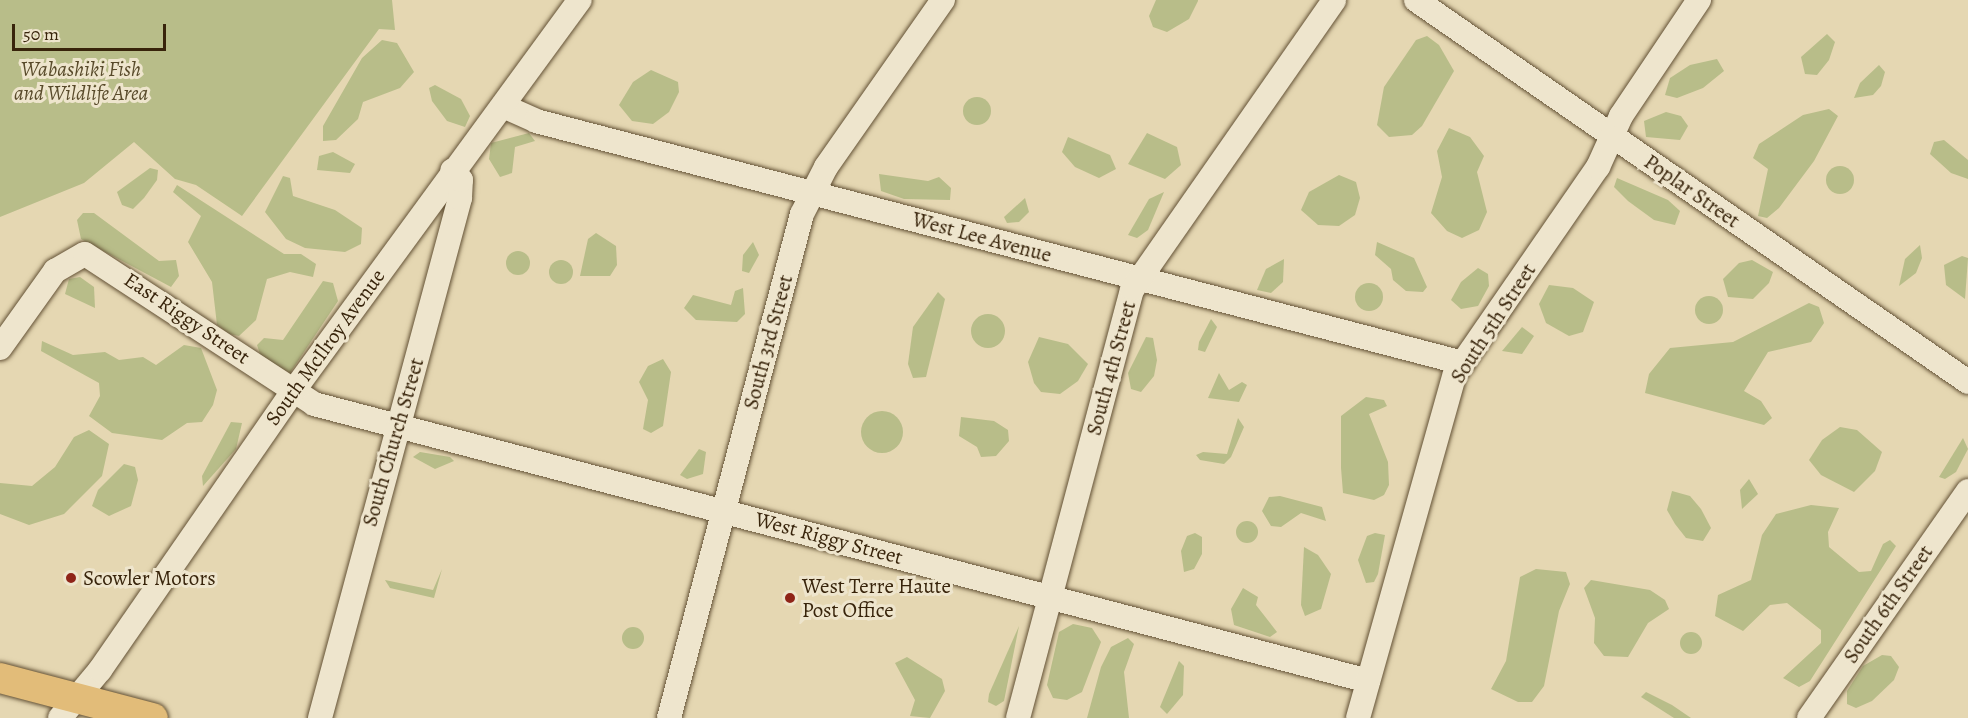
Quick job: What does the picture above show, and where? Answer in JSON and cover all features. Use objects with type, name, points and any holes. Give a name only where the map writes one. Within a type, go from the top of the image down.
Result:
[{"type":"main road","points":[[0,678],[68,708],[153,718]]},
{"type":"street","name":"South McIlroy Avenue","points":[[68,708],[452,170],[580,0]]},
{"type":"street","name":"South 3rd Street","points":[[669,718],[802,214],[812,193],[943,0]]},
{"type":"street","name":"South 4th Street","points":[[1018,718],[1127,300],[1139,278],[1334,0]]},
{"type":"street","name":"Poplar Street","points":[[1416,0],[1968,382]]},
{"type":"street","name":"South 5th Street","points":[[1358,718],[1451,384],[1463,363],[1598,167],[1621,116],[1699,0]]},
{"type":"street","name":"West Lee Avenue","points":[[503,105],[536,121],[1463,363]]},
{"type":"street","name":"South Church Street","points":[[320,718],[460,198],[462,180],[452,170]]},
{"type":"street","name":"East Riggy Street","points":[[0,348],[55,272],[76,255],[97,259],[124,276],[292,393]]},
{"type":"street","name":"West Riggy Street","points":[[292,393],[398,426],[1368,681]]},
{"type":"street","name":"South 6th Street","points":[[1809,718],[1968,491]]},
{"type":"green space","name":"Wabashiki Fish and Wildlife Area","points":[[0,0],[392,0],[395,30],[379,29],[242,216],[196,185],[175,179],[134,142],[84,183],[0,217]]},
{"type":"green space","points":[[1156,0],[1198,1],[1189,19],[1167,32],[1153,27],[1149,16]]},
{"type":"green space","points":[[1827,34],[1835,42],[1829,60],[1817,75],[1805,74],[1801,57]]},
{"type":"green space","points":[[1427,36],[1439,45],[1454,71],[1422,126],[1412,135],[1389,137],[1377,125],[1384,87],[1416,40]]},
{"type":"green space","points":[[382,40],[397,43],[414,72],[400,88],[363,102],[358,119],[336,140],[323,141],[323,126],[362,58]]},
{"type":"green space","points":[[1717,59],[1724,71],[1703,88],[1677,98],[1665,95],[1670,78],[1690,65]]},
{"type":"green space","points":[[1879,65],[1885,72],[1881,86],[1873,95],[1854,98],[1860,83]]},
{"type":"green space","points":[[651,70],[678,82],[679,92],[669,112],[653,124],[632,121],[619,105],[633,82]]},
{"type":"green space","points":[[435,85],[461,99],[470,116],[465,127],[447,121],[432,101],[429,88]]},
{"type":"green space","points":[[977,97],[987,101],[991,111],[987,121],[977,125],[967,121],[963,111],[967,101]]},
{"type":"green space","points":[[1829,109],[1838,116],[1814,161],[1779,208],[1767,218],[1758,216],[1768,169],[1753,158],[1759,144],[1803,115]]},
{"type":"green space","points":[[1666,112],[1681,116],[1688,126],[1680,140],[1646,137],[1644,121]]},
{"type":"green space","points":[[1449,128],[1470,137],[1484,156],[1477,172],[1487,212],[1479,230],[1462,238],[1447,231],[1431,213],[1442,177],[1437,151]]},
{"type":"green space","points":[[529,133],[535,141],[515,147],[512,173],[500,177],[489,159],[491,143]]},
{"type":"green space","points":[[1147,133],[1177,147],[1181,165],[1165,179],[1128,164]]},
{"type":"green space","points":[[1068,137],[1110,155],[1116,169],[1099,178],[1075,167],[1062,152]]},
{"type":"green space","points":[[1944,140],[1968,160],[1968,179],[1951,173],[1930,154],[1934,142]]},
{"type":"green space","points":[[333,152],[355,164],[350,173],[317,170],[319,156]]},
{"type":"green space","points":[[1840,166],[1850,170],[1854,180],[1850,190],[1840,194],[1830,190],[1826,180],[1830,170]]},
{"type":"green space","points":[[150,168],[158,170],[157,180],[144,198],[133,209],[122,205],[117,192]]},
{"type":"green space","points":[[879,174],[928,181],[939,177],[951,188],[950,200],[904,199],[881,191]]},
{"type":"green space","points":[[1339,175],[1356,182],[1360,198],[1355,215],[1339,226],[1318,225],[1301,210],[1309,192]]},
{"type":"green space","points":[[283,176],[290,178],[293,196],[335,210],[362,228],[361,244],[345,252],[305,248],[286,239],[265,212]]},
{"type":"green space","points":[[1617,178],[1668,200],[1680,211],[1675,225],[1654,220],[1628,201],[1614,187]]},
{"type":"green space","points":[[177,185],[284,254],[301,254],[316,264],[313,277],[290,272],[267,279],[256,320],[239,336],[229,334],[217,325],[212,282],[188,242],[201,216],[173,192]]},
{"type":"green space","points":[[1164,192],[1148,230],[1137,238],[1128,235],[1149,199]]},
{"type":"green space","points":[[1025,198],[1029,212],[1019,222],[1007,223],[1004,217]]},
{"type":"green space","points":[[83,213],[94,213],[159,261],[176,260],[179,276],[171,287],[81,239],[77,220]]},
{"type":"green space","points":[[596,233],[616,246],[617,265],[610,276],[580,276],[588,239]]},
{"type":"green space","points":[[753,242],[759,255],[749,273],[742,271],[743,255]]},
{"type":"green space","points":[[1377,242],[1414,258],[1427,287],[1423,292],[1406,291],[1393,280],[1391,269],[1375,255]]},
{"type":"green space","points":[[1920,245],[1922,258],[1916,273],[1899,286],[1905,259]]},
{"type":"green space","points":[[518,251],[527,254],[530,263],[527,272],[518,275],[509,272],[506,263],[509,254]]},
{"type":"green space","points":[[1962,256],[1968,258],[1965,299],[1946,285],[1944,265]]},
{"type":"green space","points":[[1284,259],[1283,282],[1271,293],[1257,290],[1266,269]]},
{"type":"green space","points":[[561,260],[570,263],[573,272],[570,281],[561,284],[552,281],[549,272],[552,263]]},
{"type":"green space","points":[[1752,260],[1773,272],[1769,283],[1753,299],[1728,297],[1723,279],[1739,263]]},
{"type":"green space","points":[[1478,268],[1488,274],[1489,286],[1478,306],[1461,309],[1451,300],[1461,282]]},
{"type":"green space","points":[[80,277],[94,287],[95,308],[65,294],[69,279]]},
{"type":"green space","points":[[323,281],[333,283],[338,301],[290,373],[261,357],[257,345],[264,338],[283,340]]},
{"type":"green space","points":[[1369,283],[1379,287],[1383,297],[1379,307],[1369,311],[1359,307],[1355,297],[1359,287]]},
{"type":"green space","points":[[1549,285],[1573,288],[1594,302],[1583,332],[1569,336],[1546,323],[1539,304]]},
{"type":"green space","points":[[743,288],[745,314],[737,322],[696,320],[684,308],[693,295],[731,305],[735,291]]},
{"type":"green space","points":[[938,292],[945,299],[926,377],[913,378],[908,364],[913,327]]},
{"type":"green space","points":[[1709,296],[1719,300],[1723,310],[1719,320],[1709,324],[1699,320],[1695,310],[1699,300]]},
{"type":"green space","points":[[1809,303],[1819,307],[1824,323],[1811,342],[1768,352],[1744,391],[1761,401],[1772,418],[1764,425],[1645,393],[1649,374],[1670,348],[1733,342]]},
{"type":"green space","points":[[988,314],[1000,319],[1005,331],[1000,343],[988,348],[976,343],[971,331],[976,319]]},
{"type":"green space","points":[[1211,319],[1217,327],[1205,352],[1198,350],[1199,342]]},
{"type":"green space","points":[[1522,327],[1534,336],[1522,354],[1502,351]]},
{"type":"green space","points":[[1039,337],[1068,344],[1088,364],[1078,381],[1060,394],[1041,392],[1034,383],[1028,362]]},
{"type":"green space","points":[[1146,337],[1153,338],[1157,360],[1154,376],[1141,392],[1131,389],[1128,373]]},
{"type":"green space","points":[[42,341],[73,355],[105,352],[119,360],[143,357],[156,365],[184,345],[201,348],[217,390],[213,405],[202,422],[187,423],[162,440],[112,433],[89,416],[100,396],[99,383],[41,351]]},
{"type":"green space","points":[[663,359],[671,372],[663,426],[651,433],[643,429],[648,400],[639,382],[648,366]]},
{"type":"green space","points":[[1219,373],[1229,390],[1242,382],[1247,385],[1239,402],[1208,398]]},
{"type":"green space","points":[[1366,397],[1384,400],[1387,406],[1369,414],[1388,462],[1389,485],[1384,495],[1374,500],[1343,493],[1341,468],[1341,416]]},
{"type":"green space","points":[[882,411],[897,417],[903,432],[897,447],[882,453],[867,447],[861,432],[867,417]]},
{"type":"green space","points":[[961,417],[994,421],[1008,430],[1009,441],[996,456],[981,457],[977,447],[959,436]]},
{"type":"green space","points":[[1238,418],[1244,427],[1231,457],[1224,464],[1200,460],[1196,455],[1203,452],[1227,454]]},
{"type":"green space","points":[[231,422],[242,423],[236,449],[203,486],[202,476]]},
{"type":"green space","points":[[1840,427],[1857,430],[1882,452],[1875,471],[1854,492],[1821,475],[1809,460],[1822,440]]},
{"type":"green space","points":[[89,430],[109,444],[102,476],[64,514],[29,525],[0,514],[0,483],[32,486],[55,467],[74,437]]},
{"type":"green space","points":[[1963,438],[1968,449],[1956,472],[1945,479],[1939,477]]},
{"type":"green space","points":[[699,449],[706,452],[703,474],[687,479],[680,475]]},
{"type":"green space","points":[[420,452],[450,457],[454,461],[435,469],[413,457]]},
{"type":"green space","points":[[124,464],[135,467],[138,480],[131,506],[109,516],[92,506],[98,490]]},
{"type":"green space","points":[[1749,479],[1758,494],[1742,509],[1740,490]]},
{"type":"green space","points":[[1672,491],[1690,496],[1701,509],[1711,528],[1703,541],[1686,538],[1675,524],[1667,510]]},
{"type":"green space","points":[[1280,496],[1322,507],[1326,521],[1301,513],[1281,527],[1271,526],[1262,511],[1269,497]]},
{"type":"green space","points":[[1811,505],[1839,508],[1828,532],[1829,547],[1859,572],[1871,571],[1883,544],[1890,540],[1896,546],[1810,681],[1799,687],[1783,678],[1821,643],[1821,630],[1787,603],[1770,605],[1743,631],[1715,616],[1718,595],[1751,580],[1762,535],[1776,514]]},
{"type":"green space","points":[[1247,521],[1255,524],[1258,532],[1255,540],[1247,543],[1239,540],[1236,532],[1239,524]]},
{"type":"green space","points":[[1195,533],[1202,537],[1202,554],[1194,569],[1184,572],[1181,551],[1187,536]]},
{"type":"green space","points":[[1375,533],[1385,535],[1378,574],[1374,582],[1366,583],[1358,560],[1367,536]]},
{"type":"green space","points":[[1304,547],[1318,555],[1331,574],[1321,609],[1305,616],[1301,605]]},
{"type":"green space","points":[[442,569],[434,598],[390,588],[385,580],[433,590]]},
{"type":"green space","points":[[1536,569],[1566,572],[1570,584],[1559,611],[1544,686],[1532,702],[1518,702],[1491,689],[1506,661],[1520,577]]},
{"type":"green space","points":[[1591,580],[1650,590],[1665,600],[1669,609],[1648,623],[1628,657],[1604,656],[1594,643],[1595,618],[1584,588]]},
{"type":"green space","points":[[1243,588],[1258,597],[1256,605],[1277,632],[1270,637],[1234,625],[1231,609]]},
{"type":"green space","points":[[1073,624],[1092,628],[1101,642],[1082,692],[1067,700],[1053,698],[1047,685],[1059,632]]},
{"type":"green space","points":[[1019,626],[1004,701],[996,706],[988,702],[989,694]]},
{"type":"green space","points":[[633,627],[641,630],[644,638],[641,646],[633,649],[625,646],[622,638],[625,630]]},
{"type":"green space","points":[[1691,632],[1699,635],[1702,643],[1699,651],[1691,654],[1683,651],[1680,643],[1683,635]]},
{"type":"green space","points":[[1128,638],[1134,644],[1124,672],[1129,718],[1087,718],[1101,667],[1111,647]]},
{"type":"green space","points":[[1882,655],[1891,656],[1899,667],[1894,680],[1872,701],[1856,708],[1847,704],[1847,691],[1863,666]]},
{"type":"green space","points":[[907,657],[942,679],[945,691],[930,718],[910,716],[915,700],[895,663]]},
{"type":"green space","points":[[1179,661],[1184,666],[1183,695],[1167,714],[1160,707]]},
{"type":"green space","points":[[1646,692],[1691,718],[1674,718],[1641,697]]},
{"type":"place","name":"Scowler Motors","points":[[71,578]]},
{"type":"place","name":"West Terre Haute Post Office","points":[[790,598]]}]
